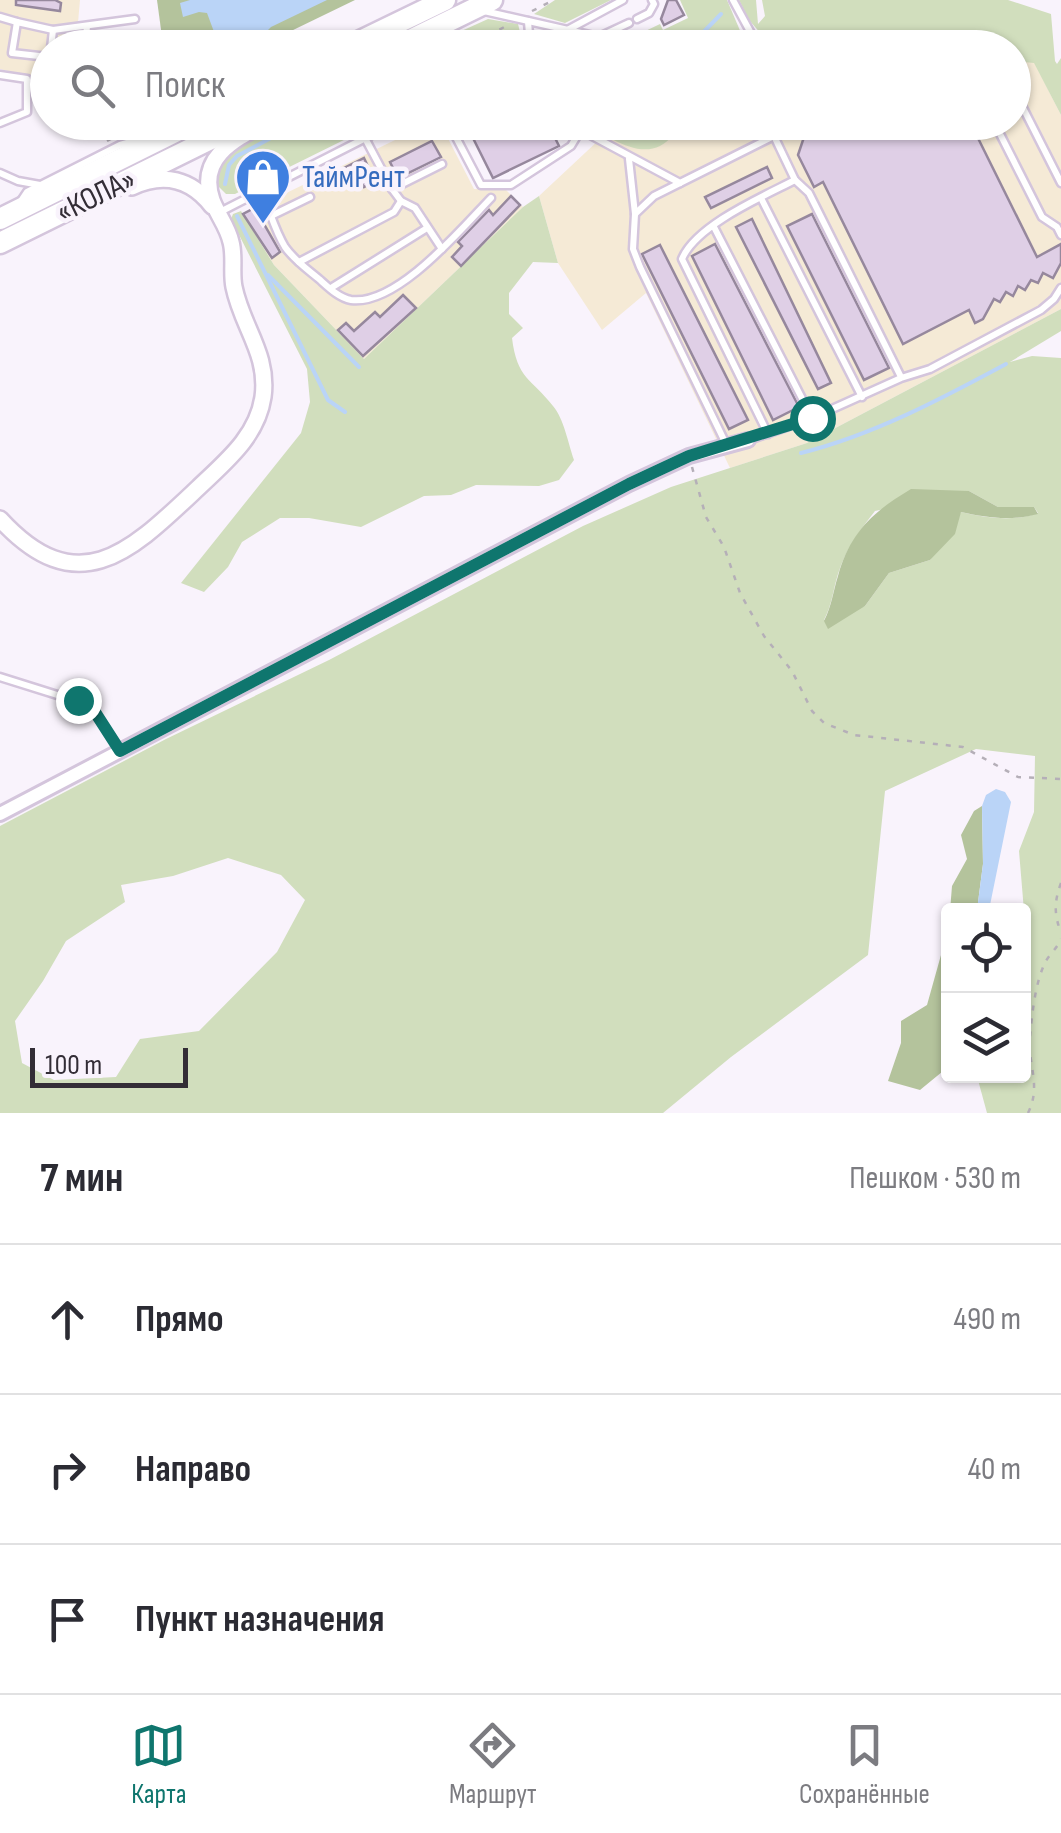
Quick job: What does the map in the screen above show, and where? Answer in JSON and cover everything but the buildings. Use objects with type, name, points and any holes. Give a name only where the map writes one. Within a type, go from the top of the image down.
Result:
[{"type":"main road","points":[[383,30],[445,0]]},
{"type":"main road","points":[[431,30],[482,5]]},
{"type":"main road","name":"«КОЛА»","points":[[7,215],[159,140]]},
{"type":"main road","name":"«КОЛА»","points":[[0,243],[208,140]]},
{"type":"street","points":[[0,519],[33,550],[54,559],[78,562],[115,555],[143,539],[232,457],[248,436],[262,401],[262,359],[234,289],[231,241],[209,183],[214,159],[233,140]]},
{"type":"street","points":[[66,210],[80,211],[144,182],[164,179],[194,186],[218,214]]},
{"type":"street","points":[[0,814],[477,562],[689,456],[748,440]]},
{"type":"lane","points":[[482,5],[568,30],[624,0]]},
{"type":"lane","points":[[637,19],[649,14],[652,0]]},
{"type":"lane","points":[[732,0],[749,30]]},
{"type":"lane","points":[[0,18],[53,30],[136,19]]},
{"type":"lane","points":[[524,20],[527,30]]},
{"type":"lane","points":[[17,22],[12,53],[30,55]]},
{"type":"lane","points":[[614,30],[629,23]]},
{"type":"lane","points":[[87,26],[87,30]]},
{"type":"lane","points":[[0,75],[27,79],[27,112],[0,123]]},
{"type":"lane","points":[[1031,124],[1061,183]]},
{"type":"lane","points":[[7,215],[27,192],[136,140]]},
{"type":"lane","points":[[218,214],[366,140],[392,190],[415,208],[442,249]]},
{"type":"lane","points":[[457,140],[481,185],[511,185],[574,140]]},
{"type":"lane","points":[[598,140],[681,183]]},
{"type":"lane","points":[[635,214],[654,196],[766,140]]},
{"type":"lane","points":[[776,140],[796,180],[809,193],[901,378]]},
{"type":"lane","points":[[1003,140],[1042,216],[1061,234]]},
{"type":"lane","points":[[629,158],[635,214],[633,249],[726,444]]},
{"type":"lane","points":[[392,190],[442,164]]},
{"type":"lane","points":[[0,173],[18,182],[41,185]]},
{"type":"lane","points":[[768,434],[682,258],[687,248],[714,226],[796,180]]},
{"type":"lane","points":[[261,191],[276,230],[299,262],[346,300],[366,301],[386,293],[442,249],[491,198]]},
{"type":"lane","points":[[273,215],[310,197]]},
{"type":"lane","points":[[761,198],[862,397]]},
{"type":"lane","points":[[299,262],[394,212],[402,201]]},
{"type":"lane","points":[[714,226],[812,418]]},
{"type":"lane","points":[[330,288],[428,228]]},
{"type":"lane","points":[[748,440],[930,369],[1041,310],[1061,288]]},
{"type":"lane","points":[[0,677],[86,704],[120,751]]},
{"type":"path","points":[[524,20],[554,0]]},
{"type":"path","points":[[94,148],[109,140]]},
{"type":"path","points":[[689,456],[706,517],[724,548],[740,593],[764,636],[792,671],[812,712],[824,723],[854,734],[962,748],[1018,777],[1061,778]]},
{"type":"path","points":[[1028,1113],[1035,1099],[1036,1081],[1030,1038],[1039,980],[1061,936],[1055,900],[1061,883]]},
{"type":"shaded area","points":[[0,0],[80,0],[77,30],[30,30],[30,77],[0,69]]},
{"type":"shaded area","points":[[1031,62],[1034,62],[1061,115],[1061,309],[807,443],[730,468],[646,293],[602,330],[558,263],[539,196],[599,140],[1031,140]]},
{"type":"shaded area","points":[[395,140],[449,140],[474,189],[506,190],[523,207],[364,359],[274,265],[243,214]]},
{"type":"green space","points":[[157,0],[355,0],[293,30],[161,30]]},
{"type":"green space","points":[[555,0],[611,0],[565,23],[534,14]]},
{"type":"green space","points":[[680,0],[727,0],[740,30],[663,30],[688,18]]},
{"type":"green space","points":[[739,0],[756,0],[758,24],[765,16],[762,0],[1008,0],[1051,14],[1057,64],[1061,58],[1061,115],[1031,63],[1031,30],[758,30]]},
{"type":"green space","points":[[488,19],[518,24],[520,30],[464,30]]},
{"type":"green space","points":[[344,140],[235,194],[226,194],[218,186],[222,163],[242,141]]},
{"type":"green space","points":[[614,140],[667,140],[651,149]]},
{"type":"green space","points":[[539,196],[558,263],[533,262],[509,293],[509,314],[523,328],[512,338],[517,362],[557,411],[574,460],[559,480],[539,486],[476,485],[451,495],[424,496],[361,527],[309,518],[280,518],[242,542],[228,567],[204,592],[181,583],[301,433],[310,402],[307,369],[231,219],[233,214],[241,211],[274,265],[364,359]]},
{"type":"green space","points":[[1061,309],[1061,331],[1010,362],[1032,356],[1061,358],[1061,1113],[987,1113],[979,1083],[1031,1083],[1031,903],[1023,903],[1019,851],[1034,812],[1035,756],[976,749],[885,791],[868,955],[663,1113],[0,1113],[0,826],[583,526],[671,487],[807,443]],"holes":[[[969,491],[998,507],[1034,507],[1038,513],[1000,518],[961,512],[930,560],[889,573],[865,606],[824,620],[845,557],[875,511]],[[228,858],[281,875],[305,900],[277,952],[199,1031],[140,1039],[116,1077],[54,1080],[22,1063],[15,1021],[66,941],[125,902],[121,885],[173,876]]]},
{"type":"green space","points":[[911,489],[969,491],[998,507],[1034,507],[1038,514],[1000,518],[961,512],[955,534],[930,560],[889,573],[865,606],[828,629],[824,621],[849,547],[865,524]]},
{"type":"green space","points":[[982,806],[983,864],[978,903],[951,903],[952,886],[967,859],[961,835],[974,811]]},
{"type":"green space","points":[[941,955],[941,1073],[920,1090],[888,1081],[901,1043],[901,1021],[927,1005]]},
{"type":"water","points":[[327,0],[268,30],[213,30],[207,13],[183,17],[180,3]]},
{"type":"water","points":[[996,789],[1005,792],[1011,802],[990,903],[978,903],[983,864],[982,806],[986,795]]},
{"type":"waterway","points":[[705,30],[721,14]]},
{"type":"waterway","points":[[225,184],[229,165],[237,156],[267,140]]},
{"type":"waterway","points":[[237,216],[328,400],[345,412]]},
{"type":"waterway","points":[[268,275],[359,367]]},
{"type":"waterway","points":[[801,453],[880,426],[1006,364]]},
{"type":"place","name":"ТаймРент","points":[[263,226]]},
{"type":"route","points":[[78,700],[93,709],[120,751],[629,484],[689,456],[812,418]]}]
